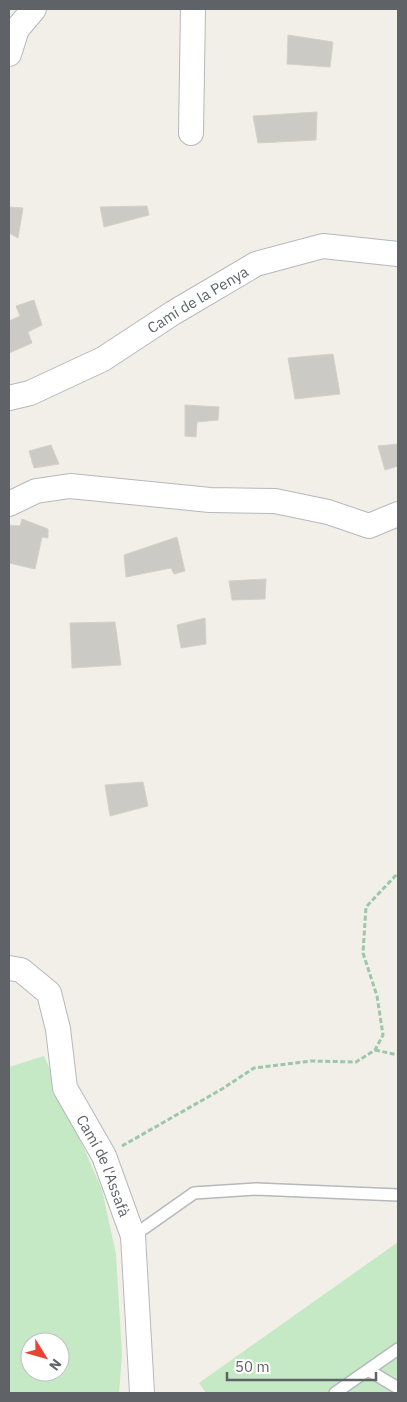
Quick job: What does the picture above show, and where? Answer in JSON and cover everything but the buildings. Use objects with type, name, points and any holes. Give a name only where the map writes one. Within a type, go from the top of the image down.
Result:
[{"type":"street","points":[[9,54],[17,29],[34,9]]},
{"type":"street","points":[[191,133],[193,9]]},
{"type":"street","name":"Camí de la Penya","points":[[9,398],[30,393],[103,359],[173,313],[256,264],[323,246],[398,254]]},
{"type":"street","points":[[9,504],[36,491],[70,486],[210,500],[275,501],[328,512],[368,526],[398,514]]},
{"type":"street","name":"Camí de l'Assafà","points":[[9,968],[21,970],[49,993],[58,1029],[65,1088],[104,1156],[133,1236],[142,1393]]},
{"type":"lane","points":[[133,1236],[194,1193],[256,1189],[398,1196]]},
{"type":"lane","points":[[335,1393],[398,1349]]},
{"type":"lane","points":[[368,1370],[398,1388]]},
{"type":"path","points":[[104,1156],[222,1089],[254,1068],[311,1061],[356,1062],[375,1050],[383,1036],[377,996],[363,952],[366,907],[398,873]]},
{"type":"path","points":[[375,1050],[398,1055]]},
{"type":"green space","points":[[44,1056],[102,1190],[116,1254],[122,1355],[119,1393],[9,1393],[9,1067]]},
{"type":"green space","points":[[398,1242],[398,1393],[206,1393],[199,1383]]}]
